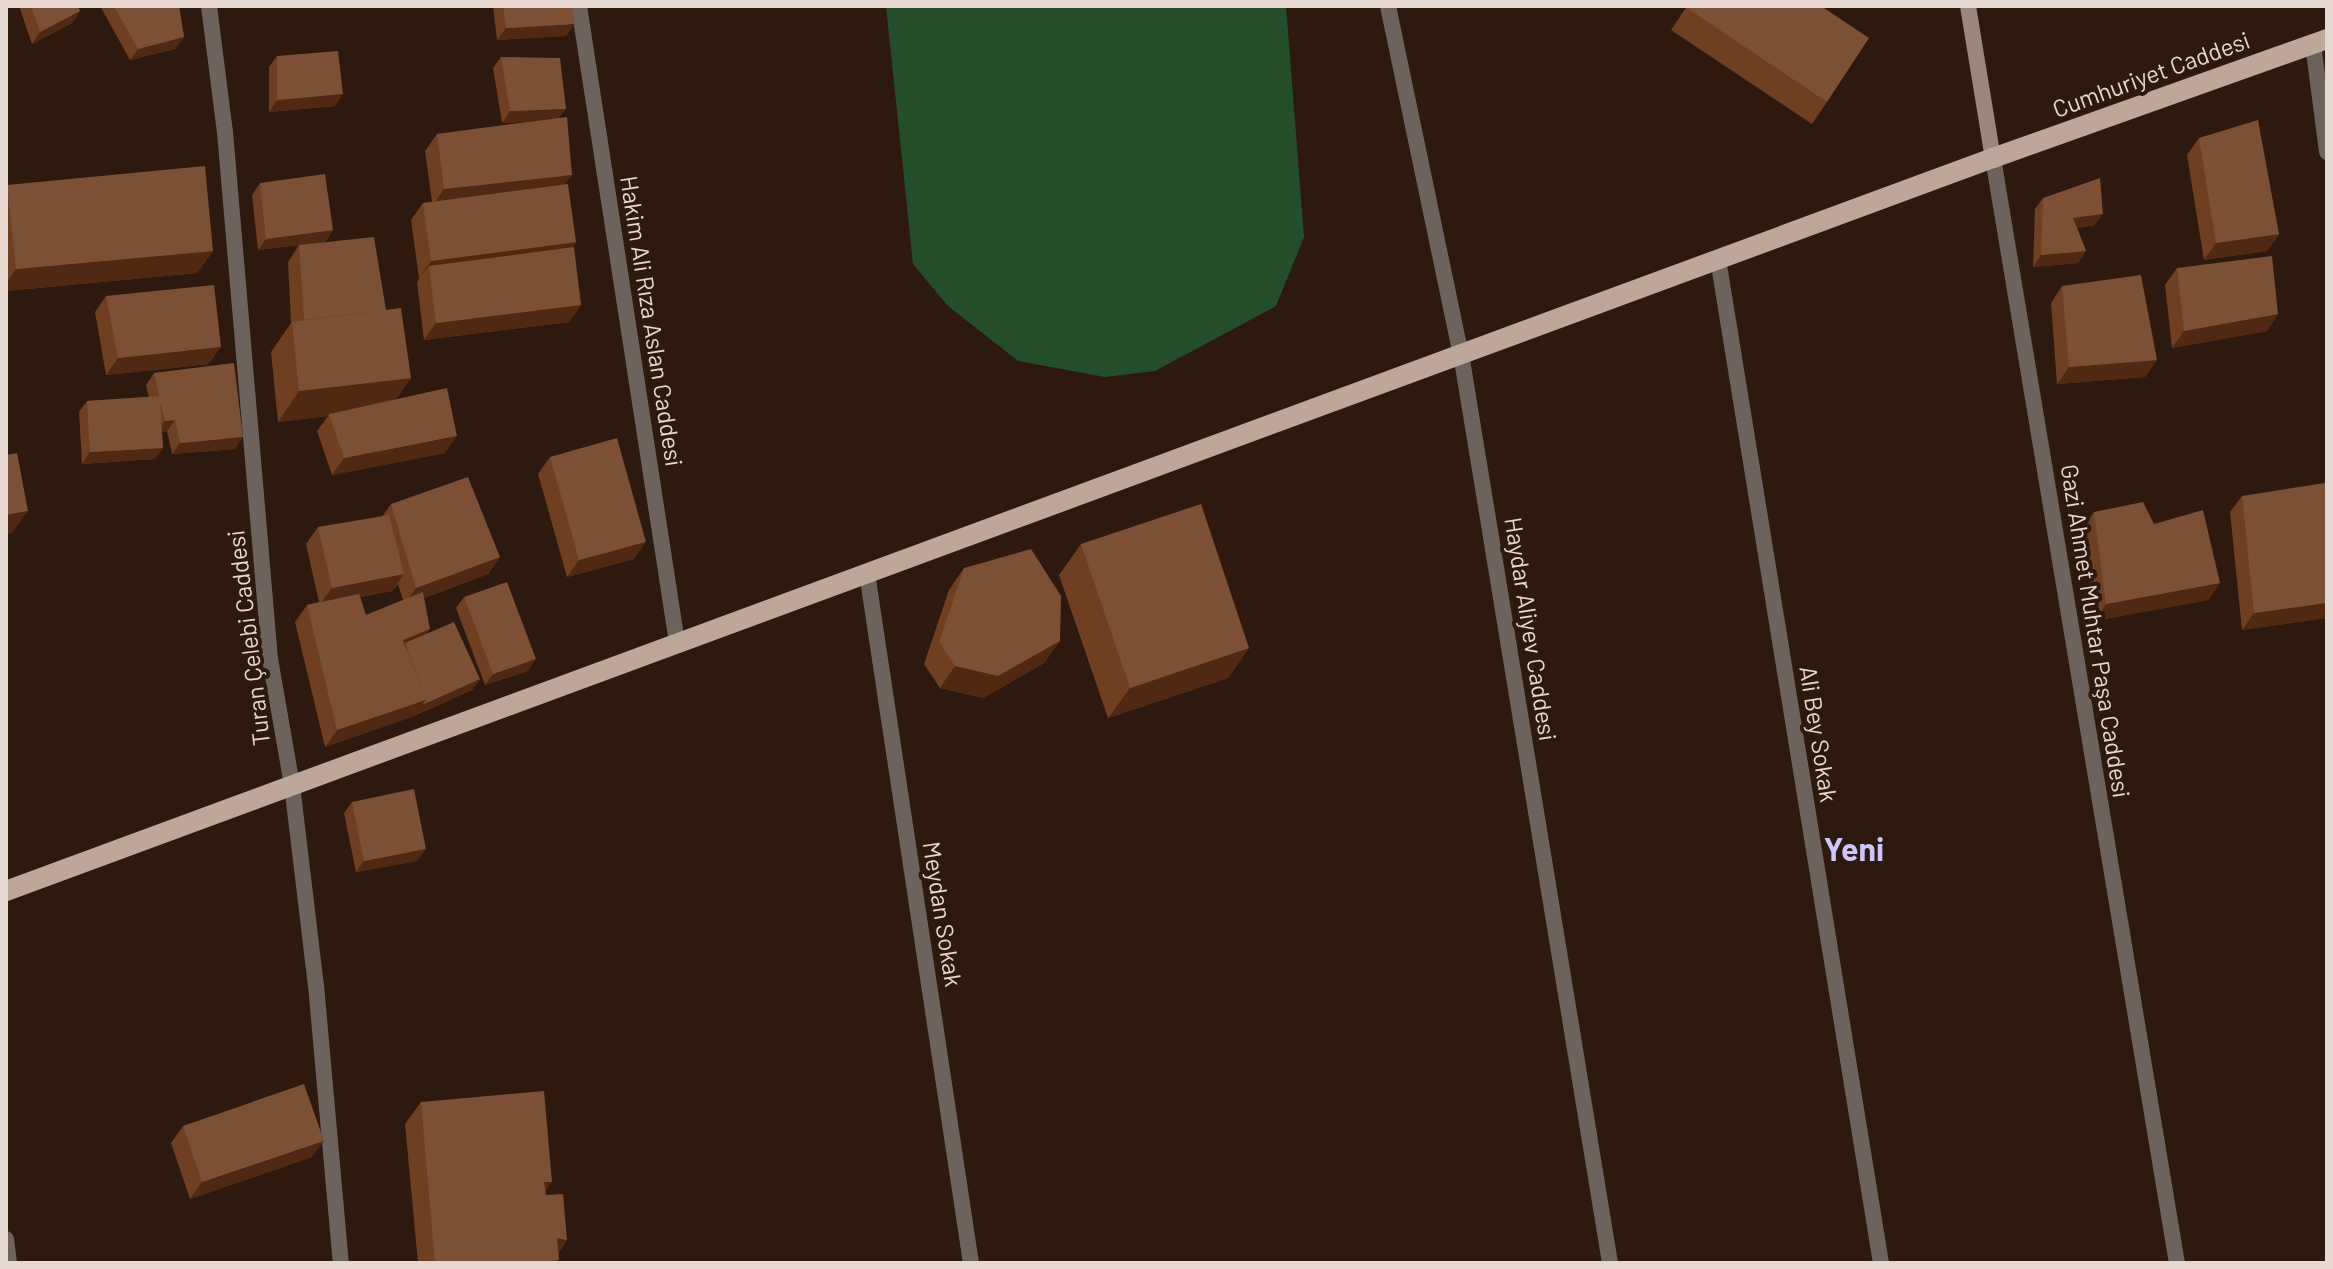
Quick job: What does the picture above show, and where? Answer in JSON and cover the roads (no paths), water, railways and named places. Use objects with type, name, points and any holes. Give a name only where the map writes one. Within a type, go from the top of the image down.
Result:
[{"type":"main road","name":"Gazi Ahmet Muhtar Paşa Caddesi","points":[[1968,6],[1993,158]]},
{"type":"main road","name":"Cumhuriyet Caddesi","points":[[6,891],[1993,158],[2320,42]]},
{"type":"street","name":"Turan Çelebi Caddesi","points":[[209,6],[225,132],[270,659],[292,785],[316,985],[341,1263]]},
{"type":"street","name":"Hakim Ali Rıza Aslan Caddesi","points":[[579,6],[677,643]]},
{"type":"street","name":"Haydar Aliyev Caddesi","points":[[1388,6],[1461,354],[1610,1263]]},
{"type":"street","points":[[2320,42],[2327,152]]},
{"type":"street","name":"Gazi Ahmet Muhtar Paşa Caddesi","points":[[1993,158],[2177,1263]]},
{"type":"street","name":"Ali Bey Sokak","points":[[1718,259],[1881,1263]]},
{"type":"street","name":"Meydan Sokak","points":[[867,573],[971,1263]]},
{"type":"street","points":[[6,1239],[9,1263]]},
{"type":"district","name":"Yeni","points":[[1854,848]]}]
